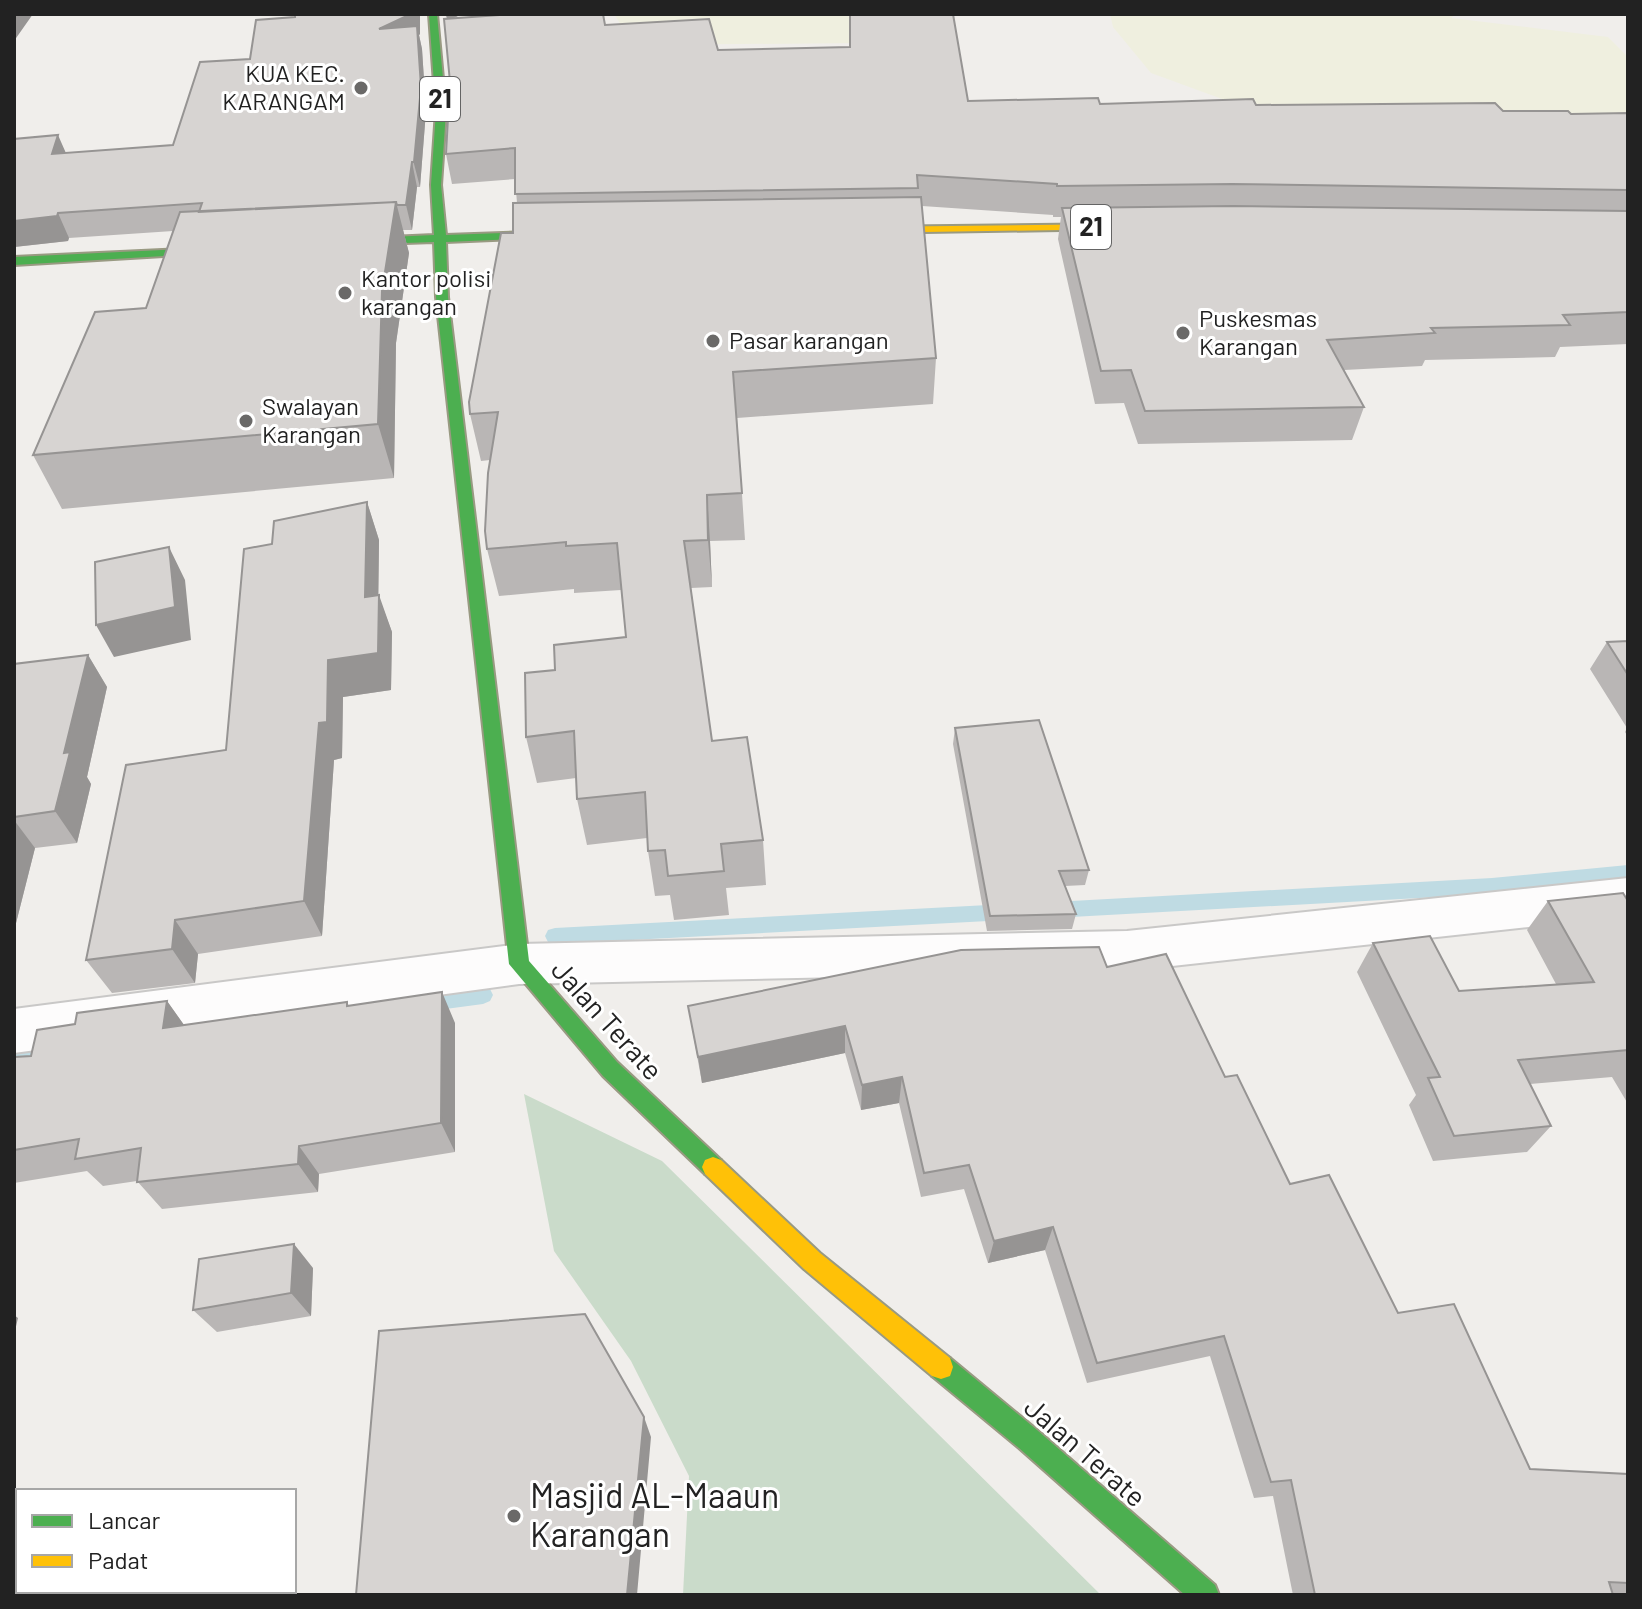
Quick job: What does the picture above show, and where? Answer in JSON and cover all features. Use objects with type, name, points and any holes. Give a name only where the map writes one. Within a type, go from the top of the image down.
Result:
[{"type":"main road","name":"21","points":[[433,14],[441,111],[436,185],[440,237]]},
{"type":"main road","name":"21","points":[[842,230],[1129,227]]},
{"type":"main road","points":[[327,244],[587,233]]},
{"type":"main road","name":"Jalan Terate","points":[[440,237],[442,297],[519,964],[610,1069],[812,1261],[1028,1439],[1205,1595]]},
{"type":"main road","points":[[14,261],[250,248]]},
{"type":"street","points":[[14,1031],[519,964],[1127,951],[1628,897]]},
{"type":"green space","points":[[614,14],[864,14],[863,43],[634,45]]},
{"type":"green space","points":[[1110,14],[1456,14],[1451,18],[1608,37],[1628,57],[1628,118],[1324,122],[1225,100],[1151,73],[1113,27]]},
{"type":"green space","points":[[524,1094],[662,1161],[1101,1595],[683,1595],[689,1476],[631,1361],[554,1251]]},
{"type":"building","points":[[295,14],[411,14],[379,29],[417,26],[421,87],[414,162],[406,205],[397,205],[396,202],[199,212],[202,203],[58,213],[57,216],[14,221],[14,139],[58,135],[52,154],[173,145],[200,62],[250,59],[256,20],[295,17]]},
{"type":"building","points":[[512,14],[603,14],[605,25],[709,19],[718,50],[850,47],[850,14],[953,14],[968,101],[1098,98],[1100,104],[1253,99],[1256,105],[1495,103],[1503,111],[1628,113],[1628,190],[1232,184],[1057,186],[917,175],[918,188],[515,194],[515,148],[446,154],[450,82],[444,19]]},
{"type":"building","points":[[921,197],[936,358],[733,372],[742,493],[707,495],[708,540],[684,541],[712,741],[747,737],[763,840],[721,844],[724,871],[668,876],[665,850],[648,851],[645,792],[577,799],[574,731],[526,737],[525,673],[555,670],[554,645],[626,637],[617,543],[566,546],[566,542],[487,549],[488,473],[498,412],[470,414],[469,402],[501,233],[513,233],[513,203]]},
{"type":"building","points":[[396,202],[382,291],[378,424],[33,455],[95,312],[146,308],[180,212]]},
{"type":"building","points":[[1233,206],[1628,211],[1628,312],[1563,315],[1570,325],[1431,328],[1435,333],[1327,340],[1364,407],[1145,411],[1131,370],[1101,371],[1062,208]]},
{"type":"building","points":[[367,502],[365,597],[379,595],[378,653],[328,660],[327,722],[319,723],[304,901],[175,920],[172,949],[86,960],[126,765],[226,750],[244,549],[272,544],[274,521]]},
{"type":"building","points":[[169,547],[175,607],[96,625],[95,562]]},
{"type":"building","points":[[1628,641],[1628,675],[1607,642]]},
{"type":"building","points":[[88,655],[64,753],[70,752],[55,811],[14,817],[14,664]]},
{"type":"building","points":[[1039,720],[1089,870],[1059,871],[1076,914],[990,916],[955,728]]},
{"type":"building","points":[[1623,893],[1628,901],[1628,1050],[1518,1060],[1551,1126],[1454,1136],[1428,1078],[1440,1077],[1373,943],[1430,936],[1459,991],[1594,982],[1548,901]]},
{"type":"building","points":[[1099,947],[1107,967],[1166,954],[1225,1077],[1237,1075],[1290,1184],[1329,1175],[1398,1313],[1454,1304],[1530,1469],[1628,1474],[1628,1583],[1609,1582],[1613,1595],[1315,1595],[1291,1480],[1271,1482],[1224,1336],[1097,1363],[1053,1227],[994,1241],[969,1165],[924,1173],[902,1077],[862,1085],[845,1026],[698,1057],[688,1006],[961,950]]},
{"type":"building","points":[[442,992],[441,1123],[299,1146],[298,1164],[137,1182],[141,1148],[75,1159],[79,1139],[14,1150],[14,1057],[31,1056],[37,1030],[75,1024],[77,1013],[167,1001],[163,1028]]},
{"type":"building","points":[[294,1244],[291,1293],[193,1310],[199,1259]]},
{"type":"building","name":"Masjid AL-Maaun Karangan","points":[[585,1314],[644,1417],[627,1595],[356,1595],[379,1331]]},
{"type":"waterway","points":[[1053,910],[1492,886],[1628,873]]},
{"type":"waterway","points":[[555,936],[1007,912]]},
{"type":"waterway","points":[[423,1003],[483,995]]},
{"type":"waterway","points":[[14,1055],[56,1050]]},
{"type":"traffic: fast","points":[[433,14],[441,111],[436,185],[440,237]]},
{"type":"traffic: fast","points":[[347,242],[562,234]]},
{"type":"traffic: fast","points":[[440,237],[442,297],[519,964],[610,1069],[713,1167]]},
{"type":"traffic: fast","points":[[14,261],[226,250]]},
{"type":"traffic: fast","points":[[941,1367],[1205,1595]]},
{"type":"traffic: slow","points":[[862,230],[1118,227]]},
{"type":"traffic: slow","points":[[713,1167],[812,1261],[941,1367]]},
{"type":"place","name":"KUA KEC. KARANGAM","points":[[361,88]]},
{"type":"place","name":"Kantor polisi karangan","points":[[345,293]]},
{"type":"place","name":"Puskesmas Karangan","points":[[1183,333]]},
{"type":"place","name":"Pasar karangan","points":[[713,341]]},
{"type":"place","name":"Swalayan Karangan","points":[[246,421]]},
{"type":"place","name":"Masjid AL-Maaun Karangan","points":[[514,1516]]}]
